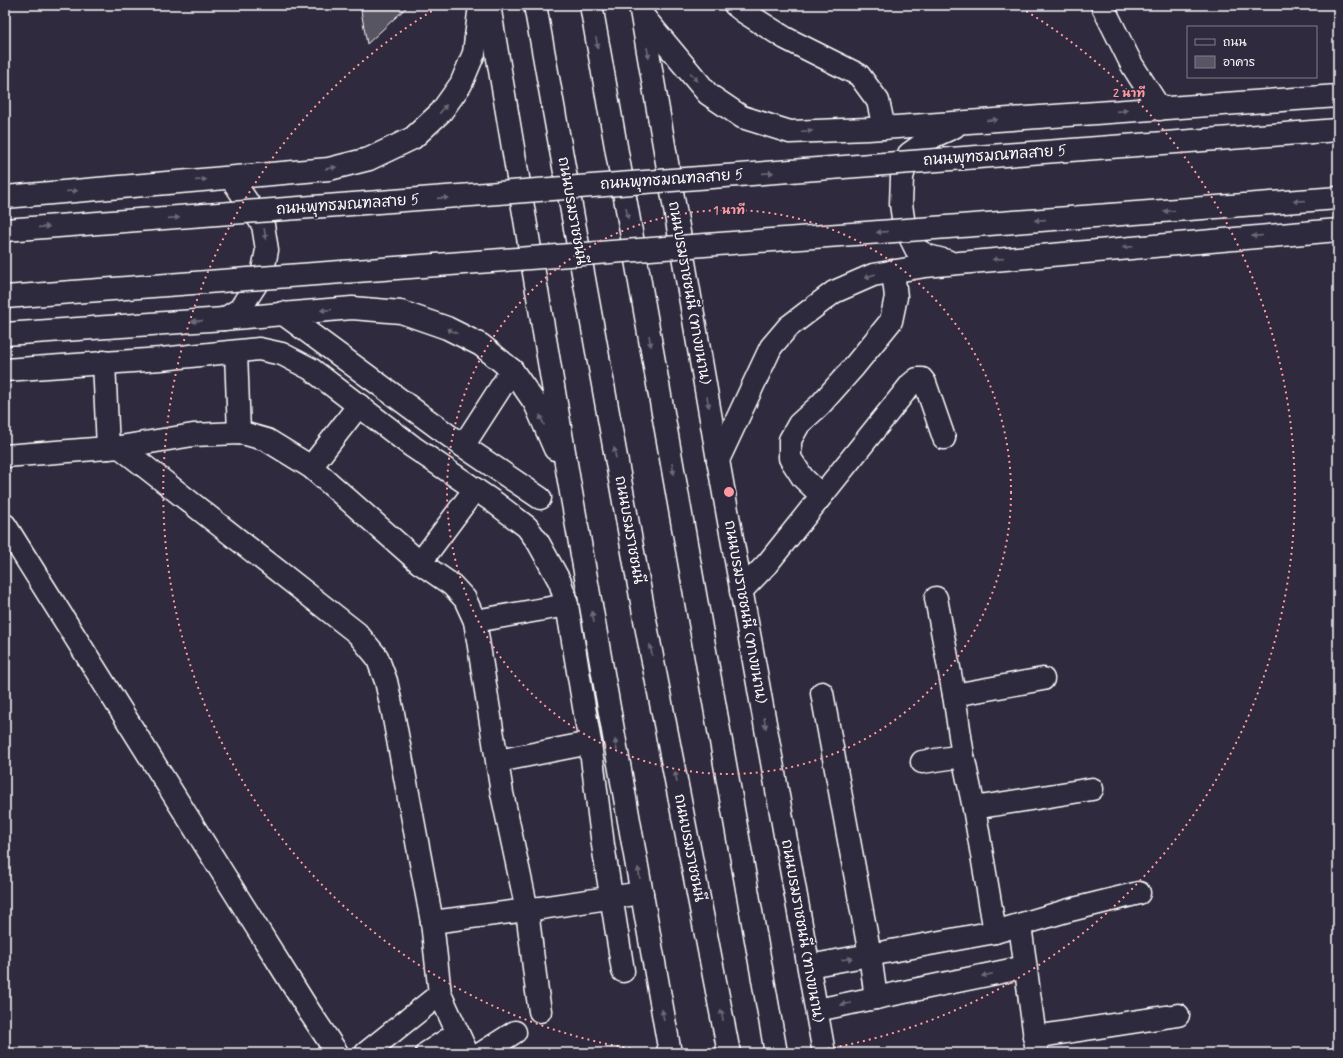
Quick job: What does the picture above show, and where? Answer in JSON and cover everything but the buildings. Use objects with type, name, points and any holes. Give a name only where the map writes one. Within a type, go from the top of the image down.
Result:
[{"type":"main road","points":[[5,196],[330,169],[370,159],[413,138],[441,112],[461,84],[474,53],[480,5]]},
{"type":"main road","points":[[489,5],[569,481],[670,1053]]},
{"type":"main road","name":"ถนนบรมราชชนนี","points":[[535,5],[648,636],[729,1053]]},
{"type":"main road","points":[[590,5],[776,1053]]},
{"type":"main road","points":[[735,5],[785,38],[859,75],[878,101],[884,128]]},
{"type":"main road","points":[[1102,5],[1132,66],[1160,109]]},
{"type":"main road","points":[[641,10],[708,94],[742,117],[790,132],[884,128],[1338,96]]},
{"type":"main road","name":"ถนนบรมราชชนนี (ทางขนาน)","points":[[641,10],[718,460],[824,1053]]},
{"type":"main road","points":[[954,263],[928,256],[916,249],[904,225],[901,204],[902,177],[909,154],[934,136],[964,122]]},
{"type":"main road","name":"ถนนพุทธมณฑลสาย 5","points":[[5,230],[1338,130]]},
{"type":"main road","points":[[224,319],[240,309],[262,275],[267,250],[263,225],[231,178]]},
{"type":"main road","points":[[5,298],[1338,198]]},
{"type":"main road","points":[[718,460],[771,348],[788,327],[834,292],[873,275],[925,266],[954,263],[1338,230]]},
{"type":"main road","points":[[821,495],[803,478],[790,458],[790,440],[799,424],[820,405],[852,369],[891,321],[896,297],[893,271]]},
{"type":"main road","points":[[5,334],[224,319],[352,308],[401,312],[446,328],[481,345],[512,370],[535,403],[569,481]]},
{"type":"main road","points":[[282,313],[463,446],[540,498]]},
{"type":"main road","points":[[5,370],[259,349],[282,354],[311,369],[414,447],[527,527],[538,542],[560,582],[567,605],[590,743],[603,845],[623,970]]},
{"type":"main road","points":[[236,352],[239,433]]},
{"type":"main road","points":[[104,362],[114,447],[356,634],[377,657],[386,681],[393,714],[432,922],[440,994],[467,1053]]},
{"type":"main road","points":[[463,446],[512,370]]},
{"type":"main road","points":[[741,591],[767,564],[911,384],[917,379],[922,379],[925,383],[944,438]]},
{"type":"main road","points":[[311,467],[359,404]]},
{"type":"main road","points":[[5,456],[114,447],[193,435],[239,433],[267,440],[311,467],[420,562],[452,585],[465,599],[476,621],[502,793],[527,910],[540,1011]]},
{"type":"main road","points":[[420,562],[475,489]]},
{"type":"main road","points":[[5,525],[309,1011],[337,1053]]},
{"type":"main road","points":[[936,598],[995,932]]},
{"type":"main road","points":[[476,621],[567,605]]},
{"type":"main road","points":[[954,696],[1043,679]]},
{"type":"main road","points":[[822,693],[870,955],[876,998]]},
{"type":"main road","points":[[498,761],[590,743]]},
{"type":"main road","points":[[922,762],[963,756]]},
{"type":"main road","points":[[974,808],[1092,789]]},
{"type":"main road","points":[[809,966],[995,932],[1066,911],[1139,893]]},
{"type":"main road","points":[[432,922],[642,894]]},
{"type":"main road","points":[[1020,925],[1036,1045],[1178,1015]]},
{"type":"main road","points":[[817,1010],[1025,967]]},
{"type":"main road","points":[[366,1053],[440,994]]},
{"type":"main road","points":[[482,1053],[515,1032]]},
{"type":"main road","points":[[427,1053],[458,1033]]}]
